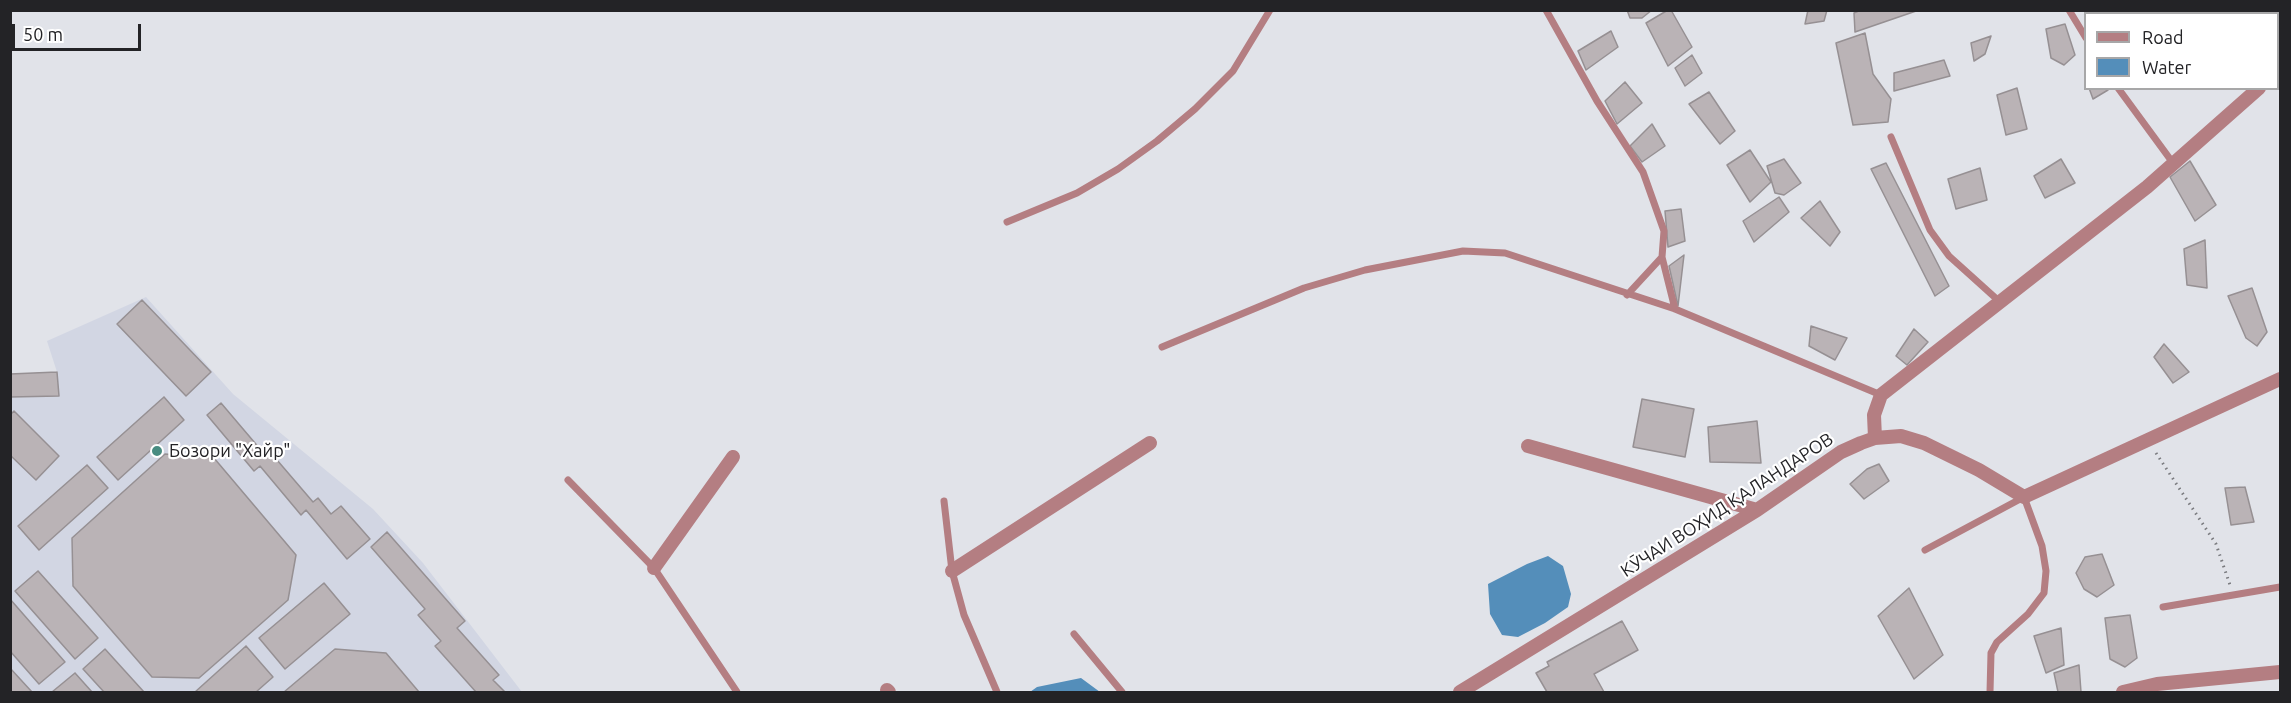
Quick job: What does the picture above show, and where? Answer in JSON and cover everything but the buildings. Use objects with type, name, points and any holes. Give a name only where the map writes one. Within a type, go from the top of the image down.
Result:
[{"type":"street","points":[[1875,438],[1874,415],[1881,396],[2147,187],[2257,90]]},
{"type":"street","points":[[2024,497],[2280,379]]},
{"type":"street","name":"КӮЧАИ ВОҲИД ҚАЛАНДАРОВ","points":[[1460,693],[1757,510],[1841,452],[1875,438],[1901,436],[1924,443],[1979,470],[2024,497]]},
{"type":"street","points":[[952,571],[1150,443]]},
{"type":"street","points":[[1528,446],[1757,510]]},
{"type":"street","points":[[654,568],[733,458]]},
{"type":"street","points":[[2123,693],[2157,684],[2280,672]]},
{"type":"lane","points":[[1007,222],[1077,193],[1118,169],[1157,141],[1233,71],[1270,10]]},
{"type":"lane","points":[[1546,10],[1597,101],[1643,172],[1664,231],[1662,257],[1675,309]]},
{"type":"lane","points":[[2069,10],[2084,36]]},
{"type":"lane","points":[[2119,90],[2173,163]]},
{"type":"lane","points":[[1891,137],[1930,230],[1949,256],[2000,302]]},
{"type":"lane","points":[[1162,348],[1304,288],[1365,270],[1463,250],[1505,253],[1545,264],[1627,295],[1675,309],[1881,396]]},
{"type":"lane","points":[[1627,295],[1662,257]]},
{"type":"lane","points":[[568,480],[654,568],[737,693]]},
{"type":"lane","points":[[1925,550],[2024,497],[2042,546],[2046,571],[2044,592],[2028,614],[1998,642],[1991,652],[1990,693]]},
{"type":"lane","points":[[944,501],[952,571],[964,615],[997,693]]},
{"type":"lane","points":[[2163,607],[2280,587]]},
{"type":"lane","points":[[1074,634],[1122,693]]},
{"type":"path","points":[[2146,439],[2216,544],[2234,594]]},
{"type":"shaded area","name":"Бозори \"Хайр\"","points":[[146,297],[233,394],[373,509],[423,563],[522,692],[11,692],[10,374],[57,372],[47,341]]},
{"type":"water","points":[[1548,556],[1563,566],[1571,594],[1568,607],[1545,623],[1518,637],[1502,635],[1490,614],[1488,584]]},
{"type":"water","points":[[1081,678],[1100,692],[1030,692],[1037,687]]},
{"type":"place","name":"Бозори \"Хайр\"","points":[[157,451]]}]
